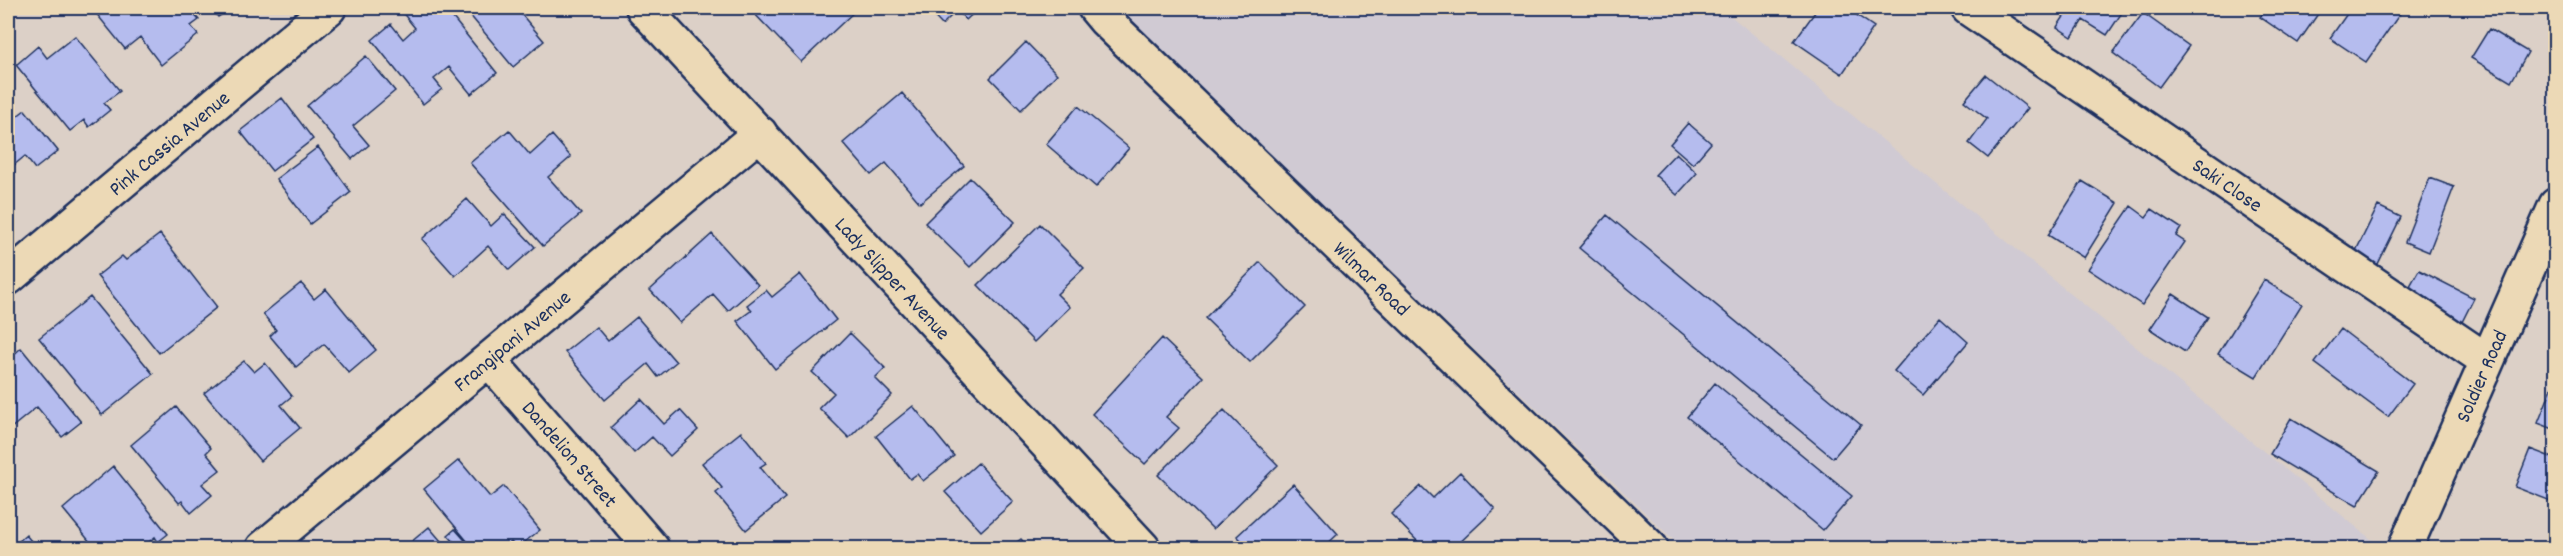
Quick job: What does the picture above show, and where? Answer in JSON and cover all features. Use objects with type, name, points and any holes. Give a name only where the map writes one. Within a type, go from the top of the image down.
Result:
[{"type":"street","name":"Pink Cassia Avenue","points":[[8,278],[328,8]]},
{"type":"street","name":"Lady Slipper Avenue","points":[[643,8],[1143,549]]},
{"type":"street","name":"Wilmar Road","points":[[1095,8],[1651,549]]},
{"type":"street","name":"Saki Close","points":[[1968,8],[2486,360]]},
{"type":"street","name":"Frangipani Avenue","points":[[263,549],[760,133]]},
{"type":"street","name":"Soldier Road","points":[[2404,549],[2556,205]]},
{"type":"street","name":"Dandelion Street","points":[[489,360],[652,549]]},
{"type":"shaded area","points":[[1121,8],[1721,8],[2377,544],[2375,548],[1682,548],[1145,34]]},
{"type":"building","points":[[101,8],[188,8],[199,20],[191,26],[198,35],[161,65],[140,37],[125,49],[95,12]]},
{"type":"building","points":[[211,8],[232,8],[218,17]]},
{"type":"building","points":[[405,8],[445,8],[497,73],[471,94],[449,67],[434,79],[442,89],[423,104],[372,40],[391,24],[403,39],[415,28],[401,11]]},
{"type":"building","points":[[464,8],[516,8],[544,41],[513,67]]},
{"type":"building","points":[[749,8],[856,8],[857,9],[801,62]]},
{"type":"building","points":[[926,8],[979,8],[966,20],[957,10],[942,25]]},
{"type":"building","points":[[1818,8],[1846,8],[1874,27],[1842,74],[1794,41]]},
{"type":"building","points":[[2067,8],[2125,8],[2107,35],[2083,20],[2072,37],[2057,27],[2069,9]]},
{"type":"building","points":[[2267,8],[2322,8],[2298,43],[2260,17]]},
{"type":"building","points":[[2351,8],[2404,8],[2366,62],[2330,38]]},
{"type":"building","points":[[2143,13],[2189,46],[2159,87],[2113,53]]},
{"type":"building","points":[[2489,29],[2528,52],[2511,82],[2471,58]]},
{"type":"building","points":[[75,36],[120,91],[104,103],[110,110],[89,127],[84,120],[70,131],[16,65],[38,46],[47,58]]},
{"type":"building","points":[[1026,42],[1057,74],[1021,110],[990,78]]},
{"type":"building","points":[[366,56],[395,91],[353,126],[369,145],[352,159],[307,106]]},
{"type":"building","points":[[1986,75],[2028,108],[1988,158],[1969,143],[1987,119],[1964,101]]},
{"type":"building","points":[[902,93],[964,166],[920,203],[886,163],[871,175],[843,143]]},
{"type":"building","points":[[282,98],[313,139],[272,171],[240,131]]},
{"type":"building","points":[[1078,106],[1129,148],[1096,187],[1046,144]]},
{"type":"building","points":[[25,110],[58,151],[35,169],[25,156],[8,170],[8,123]]},
{"type":"building","points":[[1688,123],[1711,143],[1693,164],[1670,144]]},
{"type":"building","points":[[509,130],[530,155],[552,135],[571,157],[548,177],[581,214],[543,246],[470,163]]},
{"type":"building","points":[[318,147],[351,192],[310,224],[276,179]]},
{"type":"building","points":[[1676,153],[1697,173],[1677,195],[1655,175]]},
{"type":"building","points":[[970,178],[1015,222],[970,267],[925,223]]},
{"type":"building","points":[[2430,178],[2454,187],[2429,252],[2405,242]]},
{"type":"building","points":[[2082,181],[2118,203],[2084,258],[2048,235]]},
{"type":"building","points":[[467,199],[491,226],[504,214],[535,247],[509,270],[488,246],[455,276],[422,239]]},
{"type":"building","points":[[2131,206],[2146,217],[2152,209],[2181,228],[2176,236],[2185,242],[2142,305],[2088,269]]},
{"type":"building","points":[[2378,206],[2401,217],[2374,272],[2351,261]]},
{"type":"building","points":[[1607,215],[1861,425],[1833,458],[1579,248]]},
{"type":"building","points":[[1040,224],[1084,268],[1057,294],[1070,307],[1034,342],[978,285]]},
{"type":"building","points":[[160,234],[217,307],[159,353],[97,276],[122,256],[126,260]]},
{"type":"building","points":[[712,234],[758,285],[728,311],[713,294],[680,323],[650,290]]},
{"type":"building","points":[[1260,262],[1305,307],[1250,362],[1205,318]]},
{"type":"building","points":[[2419,270],[2474,298],[2462,322],[2406,293]]},
{"type":"building","points":[[800,274],[836,320],[775,369],[737,321],[752,310],[747,305],[766,290],[772,297]]},
{"type":"building","points":[[2264,280],[2302,304],[2256,377],[2218,354]]},
{"type":"building","points":[[301,283],[314,299],[326,289],[376,350],[349,373],[324,344],[296,367],[270,336],[276,330],[263,314]]},
{"type":"building","points":[[2173,294],[2208,317],[2185,352],[2150,329]]},
{"type":"building","points":[[90,297],[153,374],[102,415],[39,338]]},
{"type":"building","points":[[637,317],[676,362],[658,377],[648,364],[605,400],[565,352],[596,327],[608,341]]},
{"type":"building","points":[[1940,317],[1968,342],[1923,395],[1894,371]]},
{"type":"building","points":[[2341,329],[2413,384],[2388,417],[2315,363]]},
{"type":"building","points":[[850,333],[885,368],[875,378],[892,395],[849,438],[819,408],[834,393],[812,372]]},
{"type":"building","points":[[1162,338],[1203,377],[1166,417],[1179,428],[1145,464],[1092,414]]},
{"type":"building","points":[[21,348],[81,422],[62,437],[37,407],[10,429],[8,426],[8,360]]},
{"type":"building","points":[[244,361],[254,372],[265,363],[292,396],[281,405],[300,428],[260,461],[204,393]]},
{"type":"building","points":[[2556,378],[2556,430],[2538,423]]},
{"type":"building","points":[[1715,383],[1852,496],[1823,530],[1687,417]]},
{"type":"building","points":[[641,399],[664,424],[680,410],[698,430],[670,456],[652,437],[634,453],[611,427]]},
{"type":"building","points":[[913,406],[954,456],[923,481],[917,474],[910,479],[876,436]]},
{"type":"building","points":[[176,407],[211,448],[206,453],[220,470],[202,484],[212,495],[191,513],[182,501],[179,503],[131,445]]},
{"type":"building","points":[[1224,410],[1278,465],[1213,529],[1158,475]]},
{"type":"building","points":[[2291,418],[2379,471],[2357,506],[2270,454]]},
{"type":"building","points":[[741,432],[766,463],[760,467],[785,498],[746,530],[716,493],[722,488],[702,463]]},
{"type":"building","points":[[2530,449],[2556,459],[2556,503],[2515,487]]},
{"type":"building","points":[[459,460],[490,497],[504,486],[540,530],[517,548],[511,542],[503,548],[473,548],[424,489]]},
{"type":"building","points":[[978,463],[1013,502],[981,531],[945,492]]},
{"type":"building","points":[[113,466],[168,534],[158,542],[155,537],[142,548],[95,548],[63,509]]},
{"type":"building","points":[[1460,472],[1495,509],[1454,548],[1424,548],[1391,514],[1421,486],[1433,498]]},
{"type":"building","points":[[1293,484],[1338,534],[1323,548],[1249,548],[1237,536]]},
{"type":"building","points":[[429,527],[447,548],[404,548]]},
{"type":"building","points":[[455,529],[471,547],[459,548],[448,535]]},
{"type":"building","points":[[26,535],[37,548],[11,548]]},
{"type":"building","points":[[1021,539],[1029,548],[1009,548]]}]
